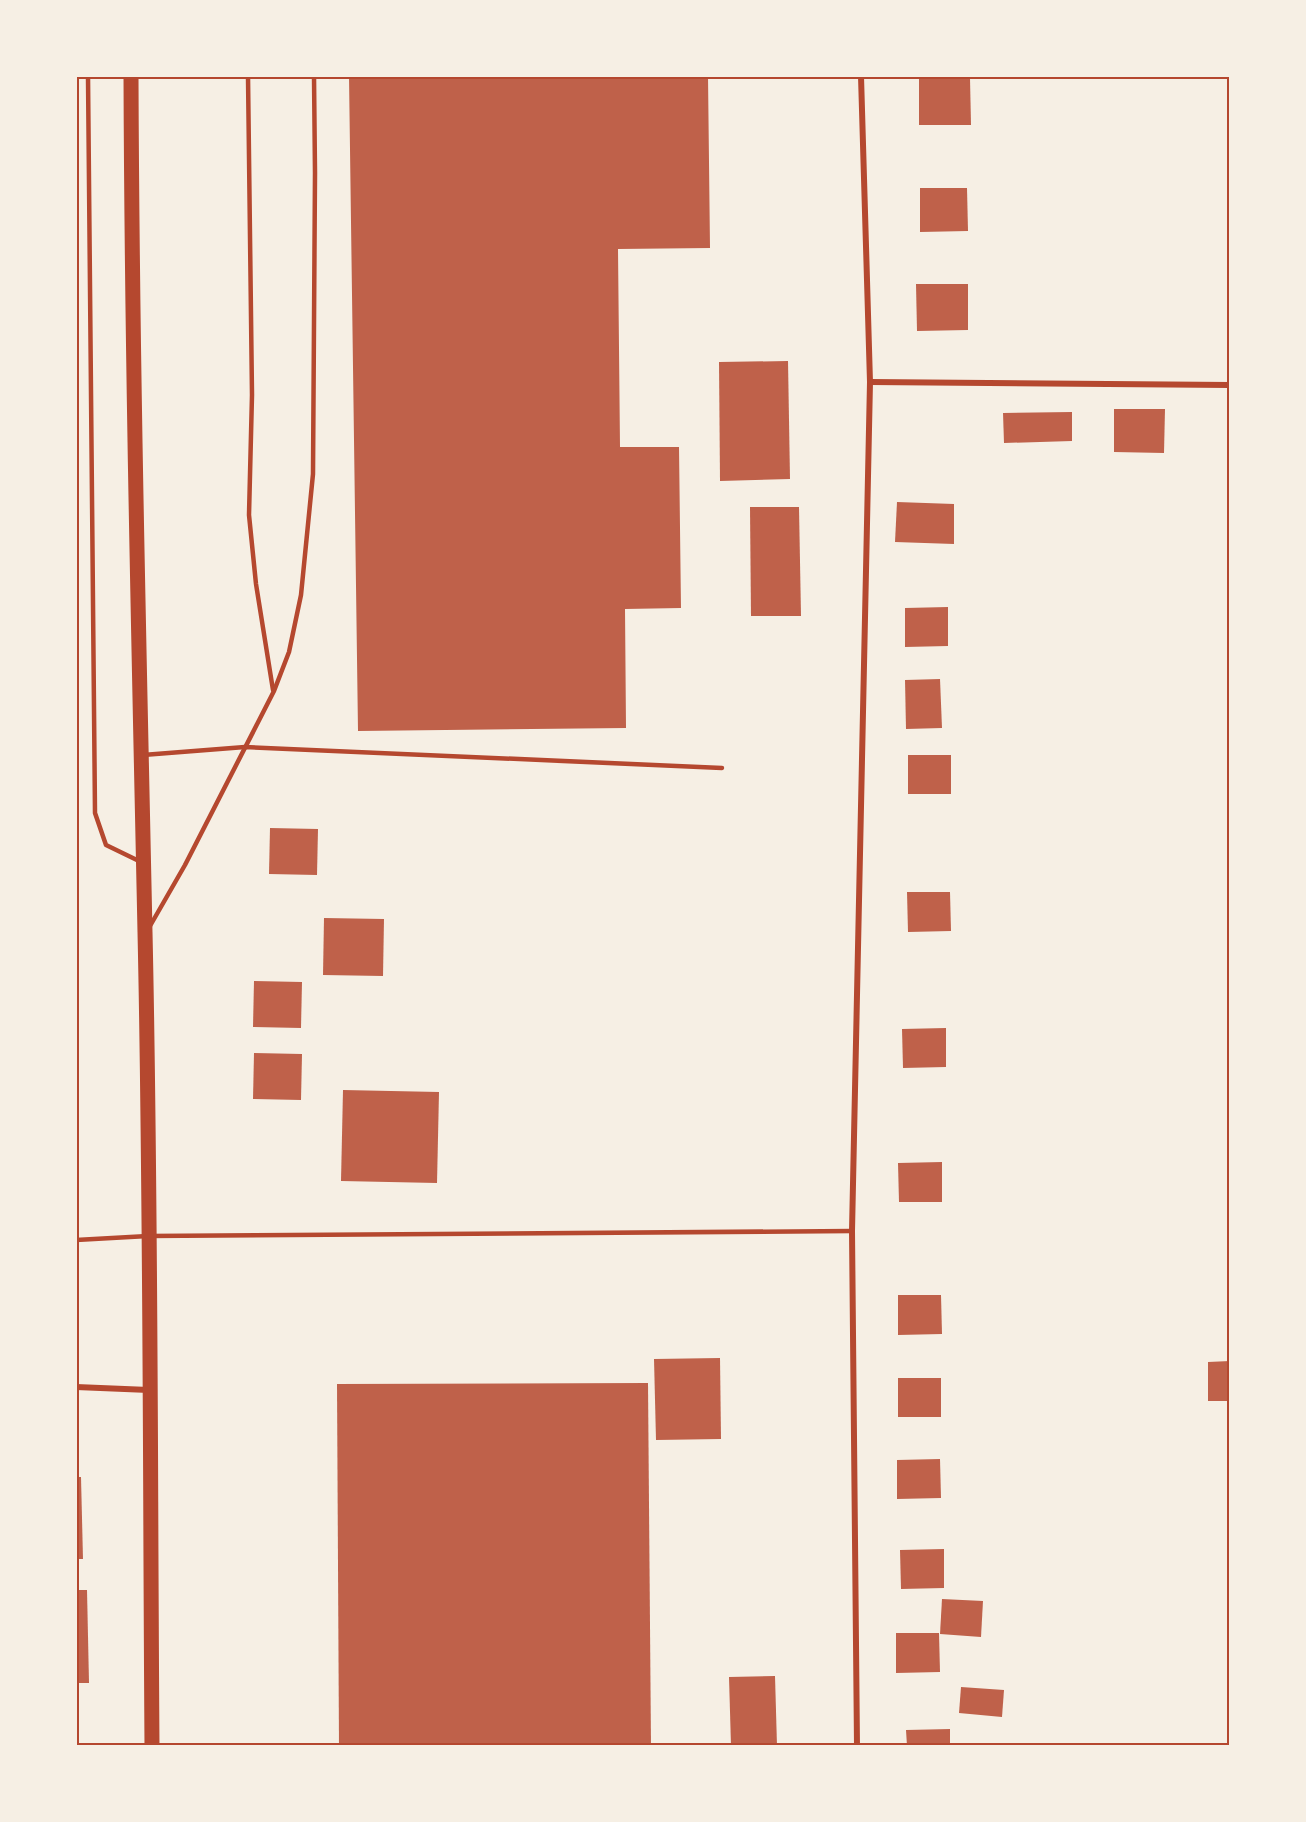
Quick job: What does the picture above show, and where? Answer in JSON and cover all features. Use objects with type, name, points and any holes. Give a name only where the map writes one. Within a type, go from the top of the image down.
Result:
[{"type":"main road","points":[[131,76],[132,315],[145,934],[152,1746]]},
{"type":"street","points":[[857,1746],[852,1231],[870,382],[861,76]]},
{"type":"street","points":[[870,382],[1230,385]]},
{"type":"street","points":[[76,1387],[150,1390]]},
{"type":"lane","points":[[88,76],[95,813],[106,845],[143,864]]},
{"type":"lane","points":[[248,76],[252,395],[249,515],[256,584],[274,691]]},
{"type":"lane","points":[[145,934],[185,866],[274,691],[289,652],[301,596],[313,474],[314,76]]},
{"type":"lane","points":[[140,756],[245,747],[722,768]]},
{"type":"lane","points":[[76,1240],[148,1236],[852,1231]]},
{"type":"building","points":[[349,76],[708,76],[710,248],[618,249],[620,447],[679,447],[681,608],[625,609],[626,728],[358,731]]},
{"type":"building","points":[[970,78],[971,125],[919,125],[919,79]]},
{"type":"building","points":[[920,188],[967,188],[968,231],[920,232]]},
{"type":"building","points":[[916,284],[968,284],[968,330],[917,331]]},
{"type":"building","points":[[788,361],[790,479],[720,481],[719,362]]},
{"type":"building","points":[[1114,409],[1165,409],[1164,453],[1114,452]]},
{"type":"building","points":[[1072,412],[1072,441],[1004,443],[1003,413]]},
{"type":"building","points":[[897,502],[954,504],[954,544],[895,542]]},
{"type":"building","points":[[750,507],[799,507],[801,616],[751,616]]},
{"type":"building","points":[[948,607],[948,646],[905,647],[905,608]]},
{"type":"building","points":[[940,679],[942,728],[906,729],[905,680]]},
{"type":"building","points":[[908,755],[951,755],[951,794],[908,794]]},
{"type":"building","points":[[270,828],[318,829],[317,875],[269,874]]},
{"type":"building","points":[[907,892],[950,892],[951,931],[908,932]]},
{"type":"building","points":[[324,918],[384,919],[383,976],[323,975]]},
{"type":"building","points":[[254,981],[302,982],[301,1028],[253,1027]]},
{"type":"building","points":[[946,1028],[946,1067],[903,1068],[902,1029]]},
{"type":"building","points":[[254,1053],[302,1054],[301,1100],[253,1099]]},
{"type":"building","points":[[343,1090],[439,1092],[437,1183],[341,1181]]},
{"type":"building","points":[[942,1162],[942,1202],[899,1202],[898,1163]]},
{"type":"building","points":[[898,1295],[941,1295],[942,1334],[898,1335]]},
{"type":"building","points":[[720,1358],[721,1439],[656,1440],[654,1359]]},
{"type":"building","points":[[1230,1361],[1230,1401],[1208,1401],[1208,1362]]},
{"type":"building","points":[[898,1378],[941,1378],[941,1417],[898,1417]]},
{"type":"building","points":[[648,1383],[651,1746],[339,1746],[337,1384]]},
{"type":"building","points":[[940,1459],[941,1498],[897,1499],[897,1460]]},
{"type":"building","points":[[76,1477],[81,1477],[83,1559],[76,1559]]},
{"type":"building","points":[[944,1549],[944,1588],[901,1589],[900,1550]]},
{"type":"building","points":[[76,1590],[87,1590],[89,1683],[76,1683]]},
{"type":"building","points":[[942,1599],[983,1601],[981,1637],[940,1634]]},
{"type":"building","points":[[896,1633],[939,1633],[940,1672],[896,1673]]},
{"type":"building","points":[[775,1676],[777,1746],[731,1746],[729,1677]]},
{"type":"building","points":[[961,1687],[1004,1690],[1002,1717],[959,1713]]},
{"type":"building","points":[[950,1729],[950,1746],[907,1746],[906,1730]]}]
